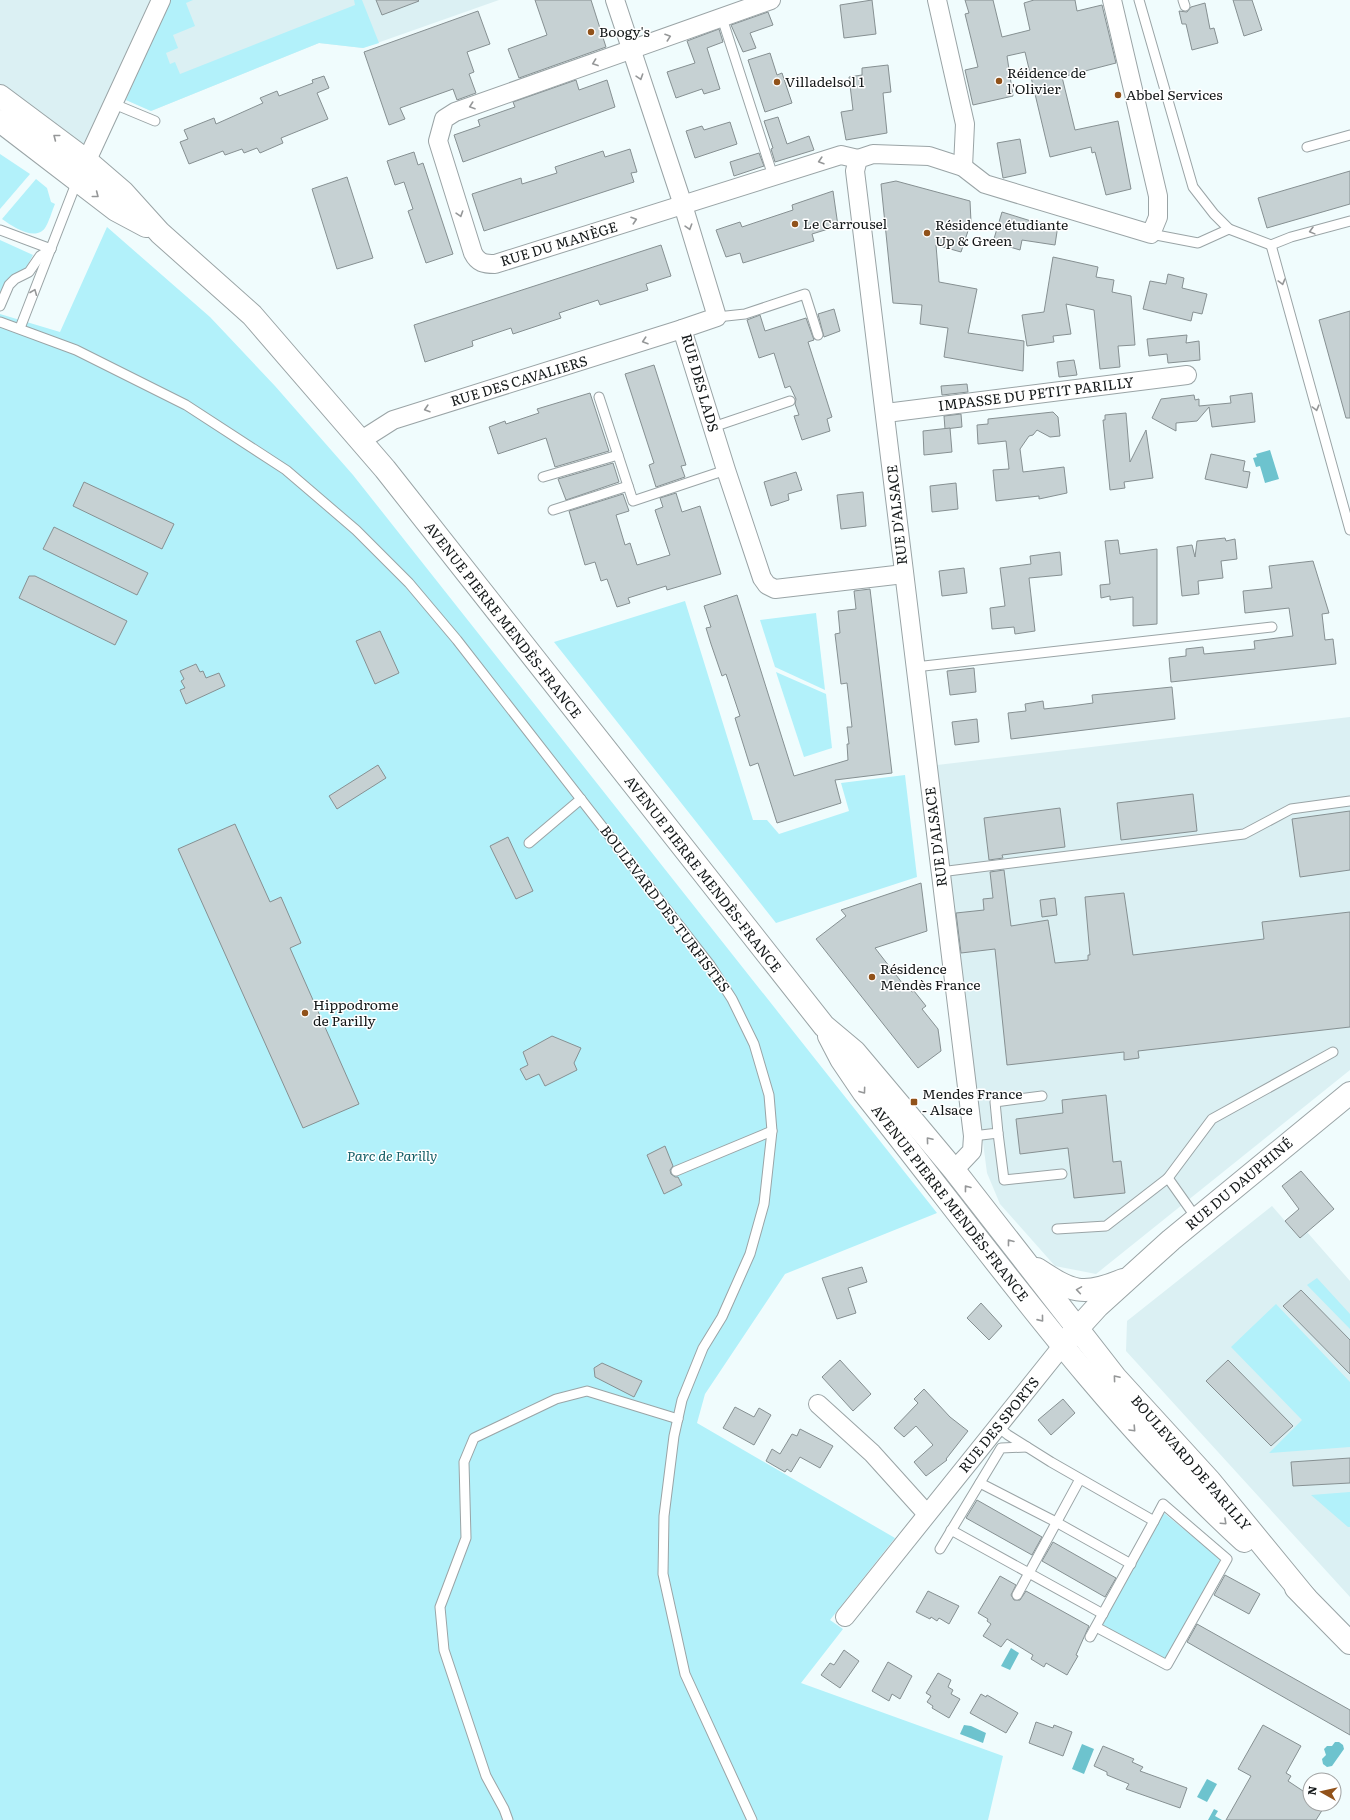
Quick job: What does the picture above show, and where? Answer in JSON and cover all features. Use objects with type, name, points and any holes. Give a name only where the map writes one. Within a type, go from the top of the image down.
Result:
[{"type":"main road","name":"AVENUE PIERRE MENDÈS-FRANCE","points":[[0,96],[87,161],[123,192],[160,234],[252,315],[385,469],[824,1026],[848,1055],[954,1170],[1026,1262],[1070,1336]]},
{"type":"main road","name":"AVENUE PIERRE MENDÈS-FRANCE","points":[[0,121],[116,210],[160,234]]},
{"type":"main road","name":"AVENUE PIERRE MENDÈS-FRANCE","points":[[848,1055],[864,1092],[1070,1336]]},
{"type":"main road","name":"RUE DU DAUPHINÉ","points":[[1070,1336],[1130,1277],[1197,1219],[1350,1093]]},
{"type":"main road","name":"RUE DU DAUPHINÉ","points":[[1026,1262],[1063,1285],[1079,1291],[1110,1285],[1130,1277]]},
{"type":"main road","name":"BOULEVARD DE PARILLY","points":[[1070,1336],[1116,1378],[1210,1481],[1306,1598],[1350,1642]]},
{"type":"street","points":[[77,181],[161,0]]},
{"type":"street","points":[[615,0],[683,205],[717,317]]},
{"type":"street","points":[[631,50],[771,0]]},
{"type":"street","points":[[936,0],[965,124],[963,167]]},
{"type":"street","points":[[858,159],[873,154],[929,156],[963,167],[984,184],[1151,234],[1158,218],[1158,196],[1112,0]]},
{"type":"street","name":"RUE DU MANÈGE","points":[[631,50],[455,112],[444,119],[438,141],[472,253],[477,261],[485,264],[495,264],[841,155],[858,159]]},
{"type":"street","name":"RUE D'ALSACE","points":[[858,159],[855,171],[886,413],[915,667],[973,1136],[972,1151],[954,1170]]},
{"type":"street","name":"RUE DES LADS","points":[[717,317],[682,329],[726,470],[762,578],[767,585],[775,589],[904,574]]},
{"type":"street","name":"RUE DES CAVALIERS","points":[[360,441],[393,420],[682,329]]},
{"type":"street","name":"IMPASSE DU PETIT PARILLY","points":[[886,413],[1187,375]]},
{"type":"street","name":"RUE DES SPORTS","points":[[845,1617],[1070,1336]]},
{"type":"street","points":[[818,1404],[872,1452],[927,1514]]},
{"type":"lane","points":[[1139,0],[1193,187],[1228,229],[1271,245],[1291,237],[1350,221]]},
{"type":"lane","points":[[722,18],[773,176]]},
{"type":"lane","points":[[114,104],[155,121]]},
{"type":"lane","points":[[1307,147],[1350,135]]},
{"type":"lane","points":[[20,328],[77,181]]},
{"type":"lane","points":[[1151,234],[1198,243],[1228,229]]},
{"type":"lane","points":[[0,230],[51,249]]},
{"type":"lane","points":[[1271,245],[1346,499],[1350,530]]},
{"type":"lane","points":[[0,306],[9,285],[15,279],[29,272],[40,256],[51,249]]},
{"type":"lane","points":[[717,317],[745,314],[805,294],[818,335]]},
{"type":"lane","name":"BOULEVARD DES TURFISTES","points":[[0,322],[20,328],[76,350],[186,405],[286,470],[356,530],[409,583],[457,640],[710,965],[732,999],[754,1044],[769,1095],[772,1131],[764,1204],[750,1254],[722,1317],[702,1348],[682,1400],[664,1516],[663,1574],[685,1674],[752,1820]]},
{"type":"lane","points":[[599,397],[633,501],[726,470]]},
{"type":"lane","points":[[713,427],[790,401]]},
{"type":"lane","points":[[543,477],[618,454]]},
{"type":"lane","points":[[553,510],[628,486]]},
{"type":"lane","points":[[915,667],[1272,627]]},
{"type":"lane","points":[[529,843],[580,799]]},
{"type":"lane","points":[[940,872],[1244,834],[1291,809],[1350,801]]},
{"type":"lane","points":[[1057,1229],[1106,1226],[1168,1178],[1212,1119],[1333,1052]]},
{"type":"lane","points":[[1042,1096],[995,1102],[1004,1180],[1062,1174]]},
{"type":"lane","points":[[676,1171],[772,1131]]},
{"type":"lane","points":[[973,1136],[998,1133]]},
{"type":"lane","points":[[1168,1178],[1197,1219]]},
{"type":"lane","points":[[508,1820],[504,1809],[486,1776],[444,1650],[440,1607],[466,1538],[464,1462],[474,1438],[556,1399],[587,1391],[678,1419]]},
{"type":"lane","points":[[998,1427],[1027,1447],[1154,1522]]},
{"type":"lane","points":[[940,1549],[1001,1448],[1027,1447]]},
{"type":"lane","points":[[1016,1595],[1080,1479]]},
{"type":"lane","points":[[980,1483],[1056,1522],[1131,1564]]},
{"type":"lane","points":[[1090,1637],[1163,1504],[1227,1560],[1167,1665],[1096,1627]]},
{"type":"lane","points":[[951,1530],[1028,1574],[1103,1614]]},
{"type":"shaded area","points":[[0,0],[499,0],[363,48],[319,43],[151,111],[126,100],[98,159],[0,90]]},
{"type":"shaded area","points":[[1270,450],[1279,479],[1265,483],[1260,466],[1256,467],[1253,458],[1257,457],[1256,454]]},
{"type":"shaded area","points":[[1350,717],[1350,1070],[1096,1274],[1055,1266],[1000,1204],[987,1173],[959,957],[937,765]]},
{"type":"shaded area","points":[[1272,1206],[1300,1238],[1307,1232],[1350,1281],[1350,1597],[1126,1351],[1127,1321]]},
{"type":"shaded area","points":[[1011,1648],[1019,1653],[1010,1670],[1001,1666]]},
{"type":"shaded area","points":[[964,1725],[971,1726],[986,1733],[983,1743],[960,1734]]},
{"type":"shaded area","points":[[1335,1742],[1339,1742],[1343,1745],[1344,1749],[1332,1766],[1327,1767],[1323,1764],[1322,1759],[1326,1755],[1324,1749],[1327,1746],[1332,1746]]},
{"type":"shaded area","points":[[1082,1744],[1094,1749],[1084,1774],[1072,1769]]},
{"type":"shaded area","points":[[1207,1779],[1217,1784],[1207,1802],[1197,1797]]},
{"type":"shaded area","points":[[1214,1809],[1218,1811],[1215,1816],[1222,1820],[1208,1820]]},
{"type":"green space","points":[[169,0],[193,0],[186,3],[195,26],[173,35],[178,48],[166,53],[170,64],[175,62],[180,74],[355,5],[354,0],[362,0],[379,43],[363,48],[319,43],[151,111],[126,100]]},
{"type":"green space","points":[[0,154],[30,174],[0,209]]},
{"type":"green space","points":[[36,179],[47,188],[51,202],[55,204],[45,228],[41,232],[30,233],[17,229],[2,219]]},
{"type":"green space","name":"Parc de Parilly","points":[[107,227],[210,317],[275,386],[353,475],[937,1213],[785,1274],[705,1394],[697,1423],[895,1538],[830,1620],[843,1629],[801,1683],[1003,1756],[988,1820],[0,1820],[0,314],[60,332]]},
{"type":"green space","points":[[0,240],[33,255],[26,268],[0,295]]},
{"type":"green space","points":[[685,601],[753,820],[767,820],[779,834],[849,811],[841,783],[905,775],[917,877],[776,923],[554,642]]},
{"type":"green space","points":[[816,613],[825,690],[775,667],[760,620]]},
{"type":"green space","points":[[776,672],[826,694],[832,748],[804,757]]},
{"type":"green space","points":[[1317,1278],[1350,1314],[1350,1329],[1307,1285]]},
{"type":"green space","points":[[1276,1304],[1350,1382],[1350,1447],[1269,1453],[1302,1420],[1231,1347]]},
{"type":"green space","points":[[1350,1492],[1350,1527],[1348,1527],[1311,1495]]},
{"type":"green space","points":[[1164,1513],[1222,1560],[1166,1661],[1101,1624]]},
{"type":"building","points":[[376,0],[418,0],[419,1],[382,15]]},
{"type":"building","points":[[535,0],[591,0],[606,47],[519,78],[508,49],[547,35]]},
{"type":"building","points":[[872,0],[876,34],[844,38],[840,5]]},
{"type":"building","points":[[965,0],[993,0],[1002,37],[1030,30],[1024,3],[1034,0],[1075,0],[1077,11],[1102,5],[1116,63],[1062,77],[1075,130],[1118,121],[1131,189],[1106,195],[1095,152],[1092,153],[1091,147],[1050,157],[1025,52],[1007,56],[1013,96],[973,105],[965,70],[978,67],[965,14],[969,13]]},
{"type":"building","points":[[1233,0],[1252,0],[1262,30],[1244,36]]},
{"type":"building","points":[[1205,3],[1210,29],[1214,28],[1218,43],[1192,50],[1186,24],[1182,24],[1179,11],[1187,12],[1191,7]]},
{"type":"building","points":[[478,11],[490,44],[467,52],[474,72],[469,74],[476,93],[457,100],[453,89],[400,108],[405,119],[389,125],[364,52]]},
{"type":"building","points":[[768,12],[773,25],[750,33],[756,48],[743,52],[731,25]]},
{"type":"building","points":[[719,29],[723,42],[707,48],[720,89],[704,94],[702,89],[676,98],[667,72],[695,63],[687,41]]},
{"type":"building","name":"Villadelsol 1","points":[[770,53],[777,75],[782,73],[792,103],[765,112],[748,60]]},
{"type":"building","points":[[888,65],[891,92],[883,93],[887,133],[846,140],[841,112],[853,110],[849,77],[862,75],[862,68]]},
{"type":"building","points":[[324,76],[329,88],[317,93],[328,119],[281,138],[283,143],[260,153],[257,148],[244,153],[242,149],[225,155],[223,151],[189,164],[180,142],[188,139],[184,130],[214,118],[216,124],[263,103],[260,98],[277,91],[279,96],[313,83],[312,80]]},
{"type":"building","points":[[576,80],[579,90],[607,80],[615,107],[463,162],[454,135],[480,126],[478,120],[515,107],[513,102]]},
{"type":"building","points":[[778,117],[787,144],[809,136],[814,150],[775,162],[771,149],[773,148],[764,121]]},
{"type":"building","points":[[730,122],[737,144],[695,158],[686,131],[702,126],[704,130]]},
{"type":"building","points":[[1020,139],[1026,173],[1003,178],[997,143]]},
{"type":"building","points":[[630,149],[637,172],[631,173],[634,182],[484,231],[472,194],[521,178],[522,184],[557,173],[555,167],[603,151],[605,157]]},
{"type":"building","points":[[414,152],[418,165],[423,163],[453,254],[426,263],[408,211],[413,209],[404,182],[395,185],[387,161]]},
{"type":"building","points":[[759,153],[764,166],[734,176],[730,162]]},
{"type":"building","points":[[1350,171],[1350,204],[1267,228],[1258,198]]},
{"type":"building","points":[[347,177],[373,258],[337,269],[312,189]]},
{"type":"building","name":"Résidence étudiante Up & Green","points":[[896,181],[970,201],[971,222],[961,252],[936,245],[939,282],[977,289],[968,333],[1024,341],[1023,371],[944,357],[948,328],[920,324],[922,305],[893,303],[881,184]]},
{"type":"building","name":"Le Carrousel","points":[[833,191],[838,226],[812,234],[814,241],[743,263],[740,253],[726,257],[716,230],[740,222],[742,227],[793,210],[792,205]]},
{"type":"building","points":[[1002,212],[1031,221],[1058,225],[1055,245],[1022,240],[1020,250],[993,242]]},
{"type":"building","points":[[661,245],[671,276],[646,284],[648,290],[600,305],[598,300],[559,313],[561,318],[513,334],[511,328],[472,341],[473,346],[425,362],[414,325]]},
{"type":"building","points":[[1053,257],[1098,267],[1096,277],[1114,280],[1112,292],[1131,296],[1135,345],[1118,346],[1120,367],[1100,369],[1094,310],[1066,304],[1071,334],[1053,336],[1054,342],[1027,346],[1022,315],[1044,312]]},
{"type":"building","points":[[1168,274],[1184,278],[1182,288],[1207,294],[1202,314],[1193,312],[1191,321],[1143,309],[1150,281],[1166,284]]},
{"type":"building","points":[[834,309],[840,331],[824,337],[818,314]]},
{"type":"building","points":[[1350,311],[1350,418],[1346,418],[1319,320]]},
{"type":"building","points":[[760,315],[765,331],[806,318],[814,340],[808,342],[832,417],[827,419],[830,431],[802,440],[794,416],[799,415],[795,404],[796,399],[790,386],[785,388],[774,353],[759,358],[747,320]]},
{"type":"building","points":[[1187,335],[1186,343],[1199,341],[1200,360],[1168,363],[1167,354],[1149,356],[1147,339]]},
{"type":"building","points":[[1074,360],[1077,375],[1059,377],[1057,362]]},
{"type":"building","points":[[654,365],[686,465],[681,466],[685,477],[656,487],[649,465],[654,463],[625,374]]},
{"type":"building","points":[[967,384],[968,392],[942,395],[941,386]]},
{"type":"building","points":[[590,393],[609,451],[555,467],[546,438],[498,454],[489,427],[505,421],[506,424],[539,413],[537,409]]},
{"type":"building","points":[[1252,393],[1255,422],[1212,427],[1209,407],[1197,421],[1176,423],[1176,431],[1152,418],[1161,399],[1194,395],[1195,400],[1199,399],[1199,406],[1231,403],[1230,396]]},
{"type":"building","points":[[1053,412],[1058,417],[1060,436],[1050,437],[1037,430],[1033,435],[1029,436],[1020,449],[1023,472],[1064,467],[1067,493],[1039,499],[1039,496],[996,501],[993,470],[1009,469],[1006,441],[978,444],[977,425],[988,424],[988,419]]},
{"type":"building","points":[[1126,413],[1130,462],[1146,430],[1153,478],[1124,482],[1125,488],[1110,490],[1103,420],[1105,420],[1105,415]]},
{"type":"building","points":[[961,414],[962,427],[945,429],[944,416]]},
{"type":"building","points":[[950,428],[952,452],[924,455],[923,431]]},
{"type":"building","points":[[1211,454],[1245,461],[1243,471],[1250,472],[1247,488],[1205,479]]},
{"type":"building","points":[[613,463],[619,482],[566,500],[558,479]]},
{"type":"building","points":[[796,472],[802,490],[788,494],[789,500],[771,506],[764,482]]},
{"type":"building","points":[[84,482],[174,524],[162,549],[73,506]]},
{"type":"building","points":[[956,483],[958,509],[932,512],[930,486]]},
{"type":"building","points":[[863,492],[866,526],[841,529],[837,495]]},
{"type":"building","points":[[676,493],[682,512],[700,506],[721,574],[667,590],[666,586],[628,598],[630,603],[617,607],[607,579],[601,581],[595,562],[585,565],[569,511],[623,494],[629,511],[616,515],[625,545],[630,543],[637,565],[670,555],[655,510],[663,507],[660,498]]},
{"type":"building","points":[[54,527],[148,573],[137,595],[43,549]]},
{"type":"building","points":[[1225,538],[1226,541],[1235,539],[1237,559],[1221,561],[1223,578],[1198,581],[1199,594],[1182,596],[1177,547],[1192,545],[1195,557],[1197,541]]},
{"type":"building","points":[[1118,540],[1120,554],[1157,549],[1157,624],[1133,626],[1133,597],[1110,600],[1110,596],[1101,598],[1100,585],[1110,584],[1105,541]]},
{"type":"building","points":[[1060,552],[1062,575],[1029,578],[1035,631],[1015,634],[1014,627],[992,629],[990,608],[1005,606],[1000,568],[1031,564],[1030,556]]},
{"type":"building","points":[[1313,561],[1329,613],[1322,614],[1325,640],[1333,639],[1336,664],[1171,682],[1169,658],[1186,656],[1186,649],[1203,647],[1204,654],[1255,649],[1254,641],[1293,636],[1289,608],[1245,613],[1243,591],[1272,588],[1269,566]]},
{"type":"building","points":[[964,568],[967,593],[942,596],[939,571]]},
{"type":"building","points":[[29,576],[35,576],[127,621],[115,645],[19,598]]},
{"type":"building","points":[[870,589],[892,773],[835,780],[841,803],[777,823],[758,763],[750,766],[735,718],[740,716],[726,674],[722,676],[711,644],[706,628],[711,627],[704,606],[737,595],[794,776],[848,760],[847,744],[849,744],[847,727],[852,727],[847,683],[841,684],[835,634],[840,633],[838,611],[856,609],[854,591]]},
{"type":"building","points":[[380,631],[399,673],[375,684],[356,641]]},
{"type":"building","points":[[196,664],[200,672],[203,671],[206,678],[219,673],[225,686],[186,704],[180,690],[185,688],[181,681],[184,679],[180,671]]},
{"type":"building","points":[[974,668],[976,692],[950,695],[947,671]]},
{"type":"building","points":[[1172,687],[1175,719],[1011,739],[1008,713],[1026,711],[1025,704],[1043,701],[1044,709],[1071,706],[1093,703],[1092,695]]},
{"type":"building","points":[[977,719],[979,742],[955,745],[952,722]]},
{"type":"building","points":[[378,765],[386,778],[337,809],[329,796]]},
{"type":"building","points":[[1193,794],[1197,831],[1121,840],[1117,803]]},
{"type":"building","points":[[1060,808],[1065,847],[1002,855],[1003,858],[989,860],[984,818]]},
{"type":"building","points":[[1350,811],[1350,870],[1300,877],[1292,819]]},
{"type":"building","points":[[235,824],[270,902],[281,897],[301,943],[290,948],[359,1104],[303,1128],[178,849]]},
{"type":"building","points":[[508,837],[533,891],[516,899],[490,846]]},
{"type":"building","points":[[1004,870],[1011,926],[1048,920],[1055,963],[1088,960],[1088,955],[1090,955],[1085,897],[1124,893],[1133,955],[1264,939],[1262,922],[1350,912],[1350,1027],[1138,1051],[1139,1058],[1124,1060],[1124,1052],[1007,1065],[995,949],[961,953],[956,913],[984,910],[983,899],[993,898],[990,872]]},
{"type":"building","name":"Résidence Mendès France","points":[[921,883],[927,931],[875,948],[903,984],[905,983],[912,992],[914,991],[926,1006],[922,1009],[938,1029],[941,1051],[918,1068],[816,939],[846,916],[841,910]]},
{"type":"building","points":[[1055,898],[1057,915],[1042,917],[1040,900]]},
{"type":"building","points":[[552,1036],[581,1048],[574,1063],[577,1070],[545,1086],[539,1074],[526,1080],[520,1069],[528,1065],[523,1052]]},
{"type":"building","points":[[1106,1095],[1113,1162],[1121,1161],[1125,1193],[1074,1198],[1068,1148],[1020,1154],[1016,1119],[1063,1113],[1062,1100]]},
{"type":"building","points":[[665,1146],[673,1166],[670,1170],[671,1174],[678,1177],[682,1185],[664,1194],[647,1155]]},
{"type":"building","points":[[1301,1171],[1334,1209],[1300,1238],[1285,1221],[1299,1209],[1282,1186]]},
{"type":"building","points":[[862,1267],[867,1282],[848,1288],[856,1313],[837,1319],[822,1278]]},
{"type":"building","points":[[1301,1290],[1350,1340],[1350,1374],[1283,1306]]},
{"type":"building","points":[[981,1303],[1002,1326],[989,1340],[967,1318]]},
{"type":"building","points":[[840,1360],[871,1394],[853,1411],[822,1377]]},
{"type":"building","points":[[1228,1360],[1293,1426],[1271,1446],[1206,1381]]},
{"type":"building","points":[[602,1363],[642,1381],[634,1397],[595,1377],[594,1368]]},
{"type":"building","points":[[924,1389],[950,1417],[968,1431],[946,1459],[947,1460],[926,1476],[914,1462],[933,1445],[916,1426],[904,1437],[894,1428],[918,1403],[914,1399]]},
{"type":"building","points":[[1063,1399],[1075,1413],[1051,1435],[1038,1420]]},
{"type":"building","points":[[735,1407],[754,1417],[759,1408],[771,1415],[754,1445],[723,1428]]},
{"type":"building","points":[[800,1429],[833,1446],[820,1468],[800,1457],[791,1472],[787,1469],[785,1472],[766,1461],[772,1449],[780,1454],[792,1434],[797,1436]]},
{"type":"building","points":[[1350,1458],[1350,1483],[1293,1486],[1291,1462]]},
{"type":"building","points":[[977,1500],[1042,1537],[1032,1555],[966,1518]]},
{"type":"building","points":[[1053,1542],[1116,1578],[1105,1597],[1042,1561]]},
{"type":"building","points":[[1225,1575],[1260,1594],[1249,1614],[1214,1595]]},
{"type":"building","points":[[1000,1576],[1016,1585],[1011,1595],[1014,1600],[1020,1600],[1026,1591],[1089,1626],[1076,1655],[1078,1656],[1067,1675],[1046,1663],[1044,1667],[1031,1659],[1033,1655],[1007,1639],[1001,1647],[983,1636],[991,1624],[987,1621],[988,1619],[978,1613]]},
{"type":"building","points":[[928,1591],[959,1606],[949,1624],[939,1618],[937,1621],[931,1617],[930,1619],[916,1612]]},
{"type":"building","points":[[1197,1624],[1350,1710],[1350,1735],[1187,1642]]},
{"type":"building","points":[[844,1650],[859,1661],[840,1688],[821,1675],[830,1663],[834,1665]]},
{"type":"building","points":[[888,1662],[912,1676],[900,1699],[892,1694],[889,1701],[872,1691]]},
{"type":"building","points":[[938,1673],[951,1680],[948,1687],[953,1690],[951,1694],[960,1699],[949,1718],[932,1708],[933,1706],[927,1702],[931,1696],[926,1693]]},
{"type":"building","points":[[981,1694],[986,1697],[987,1695],[1018,1713],[1006,1733],[970,1713]]},
{"type":"building","points":[[1036,1722],[1053,1728],[1054,1725],[1072,1732],[1063,1756],[1029,1743]]},
{"type":"building","points":[[1263,1725],[1301,1746],[1286,1773],[1291,1776],[1288,1781],[1302,1790],[1302,1812],[1321,1812],[1316,1820],[1226,1820],[1251,1776],[1238,1769]]},
{"type":"building","points":[[1103,1746],[1134,1759],[1132,1762],[1143,1767],[1140,1771],[1187,1788],[1180,1808],[1126,1789],[1129,1784],[1107,1775],[1107,1772],[1094,1766]]},
{"type":"place","name":"Boogy's","points":[[591,32]]},
{"type":"place","name":"Réidence de l'Olivier","points":[[999,81]]},
{"type":"place","name":"Villadelsol 1","points":[[777,82]]},
{"type":"place","name":"Abbel Services","points":[[1118,95]]},
{"type":"place","name":"Le Carrousel","points":[[795,224]]},
{"type":"place","name":"Résidence étudiante Up & Green","points":[[927,233]]},
{"type":"place","name":"Résidence Mendès France","points":[[872,977]]},
{"type":"place","name":"Hippodrome de Parilly","points":[[305,1013]]},
{"type":"place","name":"Mendes France - Alsace","points":[[914,1102]]}]
